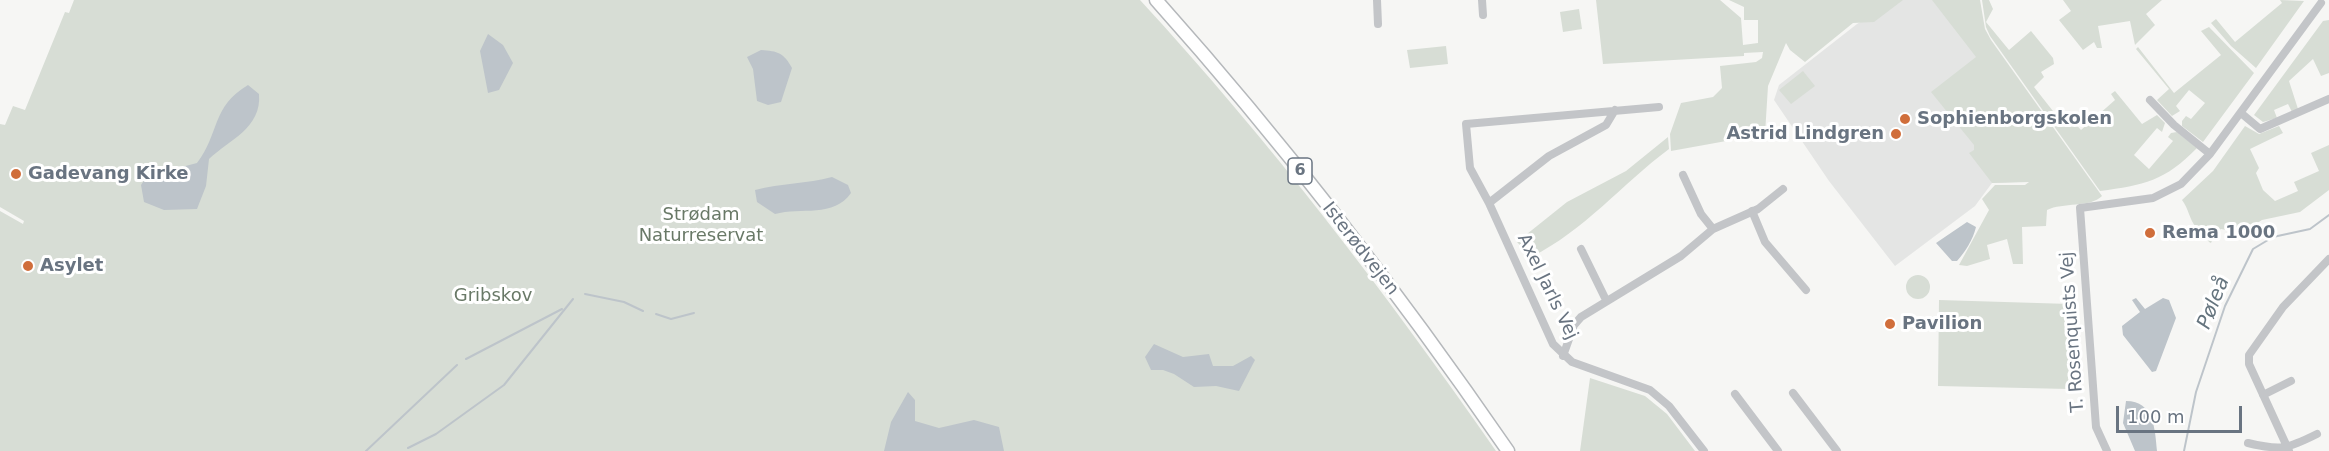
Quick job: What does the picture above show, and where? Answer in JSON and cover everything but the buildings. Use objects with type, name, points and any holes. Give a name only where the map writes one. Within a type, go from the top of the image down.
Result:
[{"type":"highway","name":"Isterødvejen","points":[[1156,0],[1331,211],[1429,339],[1508,451]]},
{"type":"street","points":[[1377,0],[1378,24]]},
{"type":"street","points":[[1482,0],[1483,15]]},
{"type":"street","points":[[2150,99],[2174,125],[2210,154],[2322,3]]},
{"type":"street","points":[[2241,113],[2260,129],[2329,99]]},
{"type":"street","name":"Axel Jarls Vej","points":[[1659,107],[1466,123],[1470,168],[1489,203],[1553,344],[1563,356],[1572,362],[1650,390],[1669,406],[1704,451]]},
{"type":"street","points":[[1489,203],[1549,156],[1606,125],[1615,110]]},
{"type":"street","name":"T. Rosenquists Vej","points":[[2107,451],[2097,427],[2080,208],[2139,201],[2160,195],[2181,184],[2210,154]]},
{"type":"street","points":[[1683,175],[1701,213],[1713,229]]},
{"type":"street","points":[[1563,356],[1574,325],[1581,317],[1681,256],[1713,229],[1752,211],[1783,189]]},
{"type":"street","points":[[1752,211],[1765,242],[1806,290]]},
{"type":"street","points":[[1581,249],[1606,300]]},
{"type":"street","points":[[2289,450],[2249,364],[2249,356],[2283,308],[2329,259]]},
{"type":"street","points":[[2263,395],[2291,381]]},
{"type":"street","points":[[1792,393],[1836,451]]},
{"type":"street","points":[[1735,394],[1778,451]]},
{"type":"street","points":[[2248,443],[2274,451],[2289,450],[2317,434]]},
{"type":"shaded area","name":"Sophienborgskolen","points":[[1898,0],[1935,0],[1979,56],[2046,181],[1992,183],[1975,206],[1895,266],[1829,181],[1774,100],[1779,85],[1857,24]]},
{"type":"shaded area","points":[[488,34],[503,45],[513,63],[499,90],[488,93],[480,51]]},
{"type":"shaded area","points":[[761,50],[780,54],[792,68],[781,102],[768,105],[757,101],[753,69],[747,57]]},
{"type":"shaded area","points":[[248,85],[259,94],[259,106],[255,116],[243,132],[209,159],[206,186],[197,209],[164,210],[144,202],[141,185],[147,176],[197,163],[222,111],[236,93]]},
{"type":"shaded area","points":[[832,177],[848,185],[851,193],[836,206],[775,214],[757,202],[755,190]]},
{"type":"shaded area","points":[[1967,222],[1976,227],[1973,237],[1957,261],[1952,261],[1936,243]]},
{"type":"shaded area","points":[[2136,298],[2145,309],[2163,298],[2169,300],[2176,318],[2156,371],[2152,372],[2123,335],[2122,326],[2140,312],[2132,300]]},
{"type":"shaded area","points":[[1154,344],[1183,357],[1209,354],[1213,366],[1233,366],[1251,356],[1255,360],[1239,391],[1216,386],[1194,387],[1174,374],[1163,370],[1151,370],[1145,357]]},
{"type":"shaded area","points":[[908,392],[915,400],[915,421],[939,428],[974,420],[999,427],[1004,451],[884,451],[891,422]]},
{"type":"shaded area","points":[[2126,401],[2135,402],[2148,411],[2154,426],[2157,451],[2135,451],[2123,423]]},
{"type":"green space","name":"Strødam Naturreservat","points":[[74,0],[1140,0],[1235,108],[1326,220],[1413,334],[1496,451],[0,451],[0,211],[23,224],[24,221],[0,207],[0,124],[5,125],[13,106],[25,110],[65,12],[69,13]]},
{"type":"green space","points":[[1596,0],[1720,0],[1741,18],[1743,45],[1758,43],[1758,20],[1744,20],[1744,7],[1729,0],[1903,0],[1874,22],[1853,23],[1805,62],[1790,50],[1786,43],[1768,86],[1765,134],[1671,151],[1670,134],[1681,103],[1713,97],[1722,88],[1720,66],[1756,62],[1762,58],[1763,52],[1744,53],[1744,56],[1603,64]]},
{"type":"green space","points":[[1932,0],[1980,0],[1985,29],[1991,40],[2102,196],[2084,204],[2047,210],[2046,226],[2022,227],[2023,264],[2013,264],[2007,239],[1987,245],[1990,259],[1967,266],[1959,265],[1989,210],[1982,199],[1995,185],[2025,185],[2029,182],[1992,183],[1969,153],[1974,150],[1974,145],[1931,92],[1976,57]]},
{"type":"green space","points":[[1982,0],[1989,0],[1993,9],[1986,22],[2009,50],[2031,31],[2053,58],[2054,64],[2041,72],[2044,77],[2034,87],[2064,125],[2071,119],[2081,130],[2115,100],[2111,94],[2115,91],[2142,124],[2157,115],[2165,123],[2162,132],[2157,128],[2134,155],[2149,169],[2173,141],[2168,137],[2171,133],[2177,132],[2197,148],[2175,168],[2153,180],[2100,191],[1990,36],[1986,27]]},
{"type":"green space","points":[[2063,0],[2162,0],[2146,14],[2155,25],[2135,45],[2130,21],[2098,26],[2102,48],[2097,48],[2094,42],[2083,50],[2059,20],[2071,11]]},
{"type":"green space","points":[[2280,0],[2304,1],[2256,68],[2231,46],[2211,23],[2216,19],[2235,42],[2282,3]]},
{"type":"green space","points":[[1579,9],[1582,29],[1563,32],[1560,12]]},
{"type":"green space","points":[[2329,20],[2329,73],[2321,76],[2313,59],[2289,81],[2298,109],[2292,112],[2288,104],[2274,110],[2277,118],[2263,122],[2254,115],[2323,21]]},
{"type":"green space","points":[[2209,27],[2254,73],[2203,142],[2182,126],[2182,121],[2186,116],[2191,119],[2205,103],[2189,90],[2176,106],[2180,111],[2172,116],[2157,100],[2169,89],[2136,49],[2138,47],[2174,93],[2221,55],[2201,31]]},
{"type":"green space","points":[[1446,46],[1448,64],[1410,68],[1407,50]]},
{"type":"green space","points":[[1803,71],[1815,86],[1791,104],[1779,90]]},
{"type":"green space","points":[[2245,126],[2259,134],[2279,126],[2283,133],[2250,149],[2259,168],[2256,173],[2263,190],[2275,201],[2298,191],[2294,182],[2319,171],[2311,153],[2329,145],[2329,190],[2300,212],[2262,220],[2241,233],[2221,229],[2215,233],[2211,243],[2194,224],[2182,200],[2213,171]]},
{"type":"green space","points":[[1668,137],[1669,149],[1568,234],[1531,257],[1517,242],[1567,202],[1626,171]]},
{"type":"green space","points":[[1918,275],[1927,278],[1930,287],[1927,296],[1918,299],[1909,296],[1906,287],[1909,278]]},
{"type":"green space","points":[[1939,300],[2070,304],[2068,389],[1938,386]]},
{"type":"green space","points":[[1590,378],[1645,396],[1667,414],[1695,451],[1580,451]]},
{"type":"waterway","name":"Pøleå","points":[[2184,451],[2196,392],[2225,306],[2253,249],[2273,237],[2310,229],[2329,215]]},
{"type":"waterway","points":[[585,294],[624,302],[643,311]]},
{"type":"waterway","points":[[408,448],[436,434],[504,385],[573,299]]},
{"type":"waterway","points":[[466,359],[562,309]]},
{"type":"waterway","points":[[656,314],[671,319],[694,313]]},
{"type":"waterway","points":[[366,451],[457,365]]},
{"type":"place","name":"Sophienborgskolen","points":[[1905,119]]},
{"type":"place","name":"Astrid Lindgren","points":[[1896,134]]},
{"type":"place","name":"Gadevang Kirke","points":[[16,174]]},
{"type":"place","name":"Rema 1000","points":[[2150,233]]},
{"type":"place","name":"Asylet","points":[[28,266]]},
{"type":"place","name":"Pavilion","points":[[1890,324]]},
{"type":"park label","name":"Gribskov","points":[[493,296]]}]
